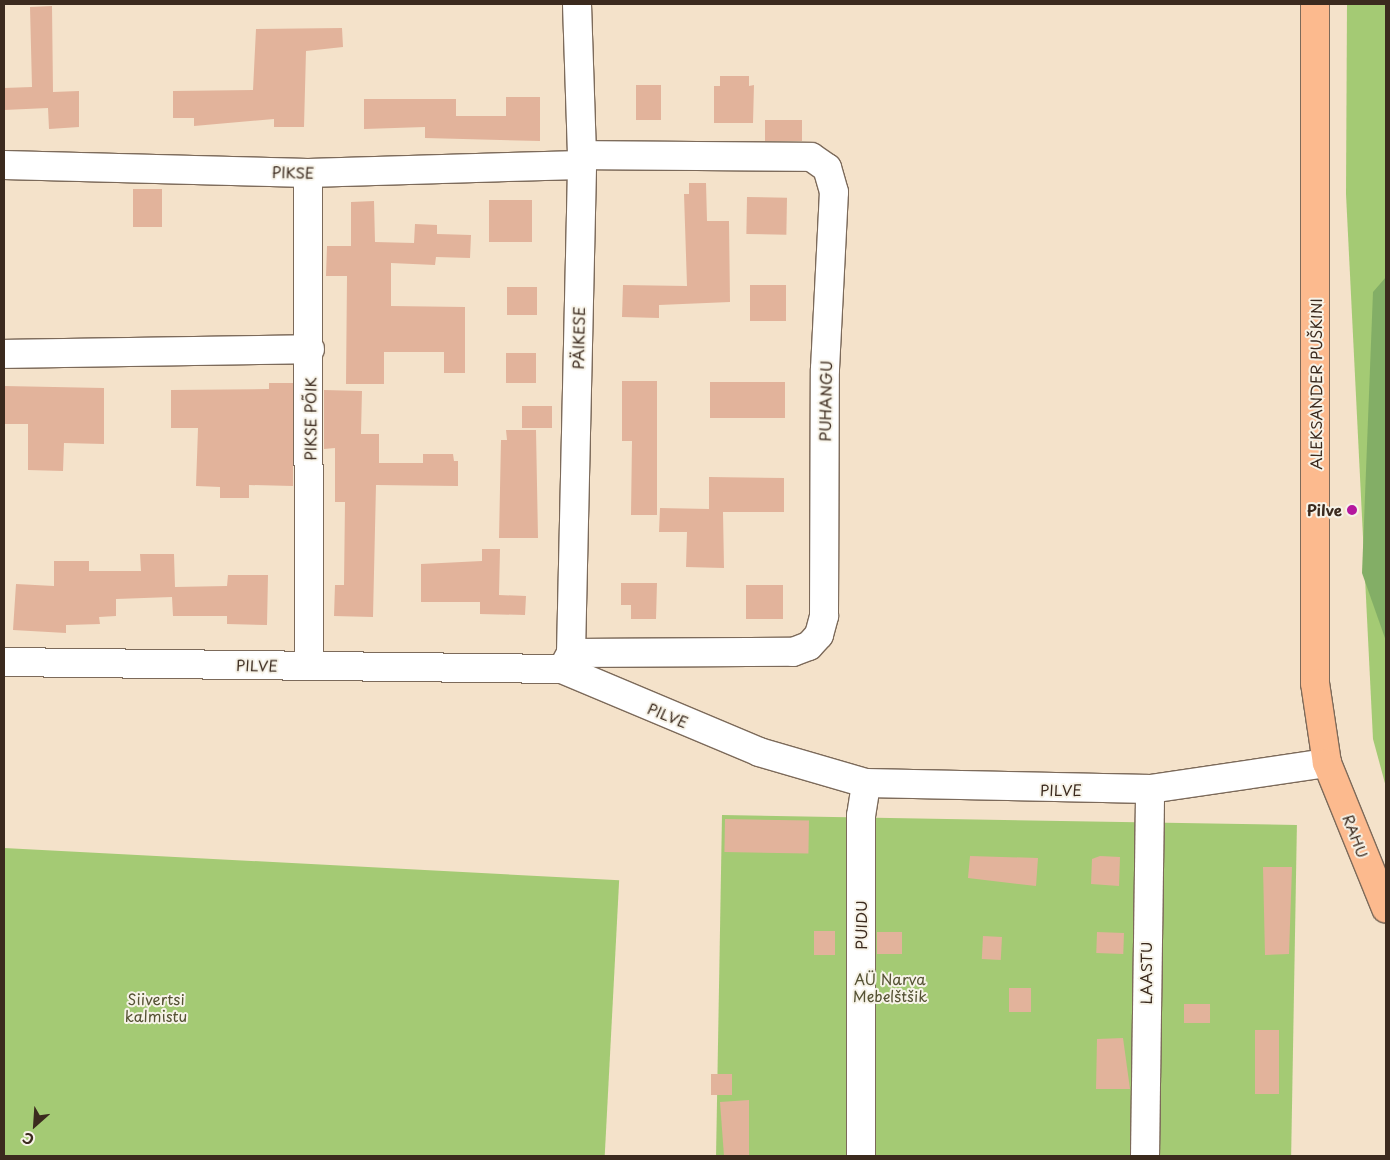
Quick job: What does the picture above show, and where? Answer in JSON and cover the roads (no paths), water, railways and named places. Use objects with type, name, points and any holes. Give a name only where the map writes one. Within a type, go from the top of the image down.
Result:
[{"type":"main road","name":"ALEKSANDER PUŠKINI","points":[[1315,4],[1315,683],[1327,763]]},
{"type":"main road","name":"RAHU","points":[[1327,763],[1386,908]]},
{"type":"street","name":"PÄIKESE","points":[[567,661],[582,160],[577,4]]},
{"type":"street","name":"PIKSE","points":[[4,165],[308,172],[582,160],[811,157],[827,168]]},
{"type":"street","name":"PUHANGU","points":[[567,661],[793,652],[809,646],[819,635],[824,616],[825,369],[834,192],[827,168]]},
{"type":"street","name":"PIKSE PÕIK","points":[[308,172],[310,349],[309,666]]},
{"type":"street","points":[[4,354],[310,349]]},
{"type":"street","name":"PILVE","points":[[4,662],[309,666],[567,661],[759,752],[866,783],[1150,789],[1327,763]]},
{"type":"street","name":"PUIDU","points":[[861,1156],[861,816],[866,783]]},
{"type":"street","name":"LAASTU","points":[[1145,1156],[1150,789]]},
{"type":"place","name":"Pilve","points":[[1352,510]]},
{"type":"park label","name":"AÜ Narva Mebelštšik","points":[[890,986]]},
{"type":"park label","name":"Siivertsi kalmistu","points":[[156,1006]]}]
